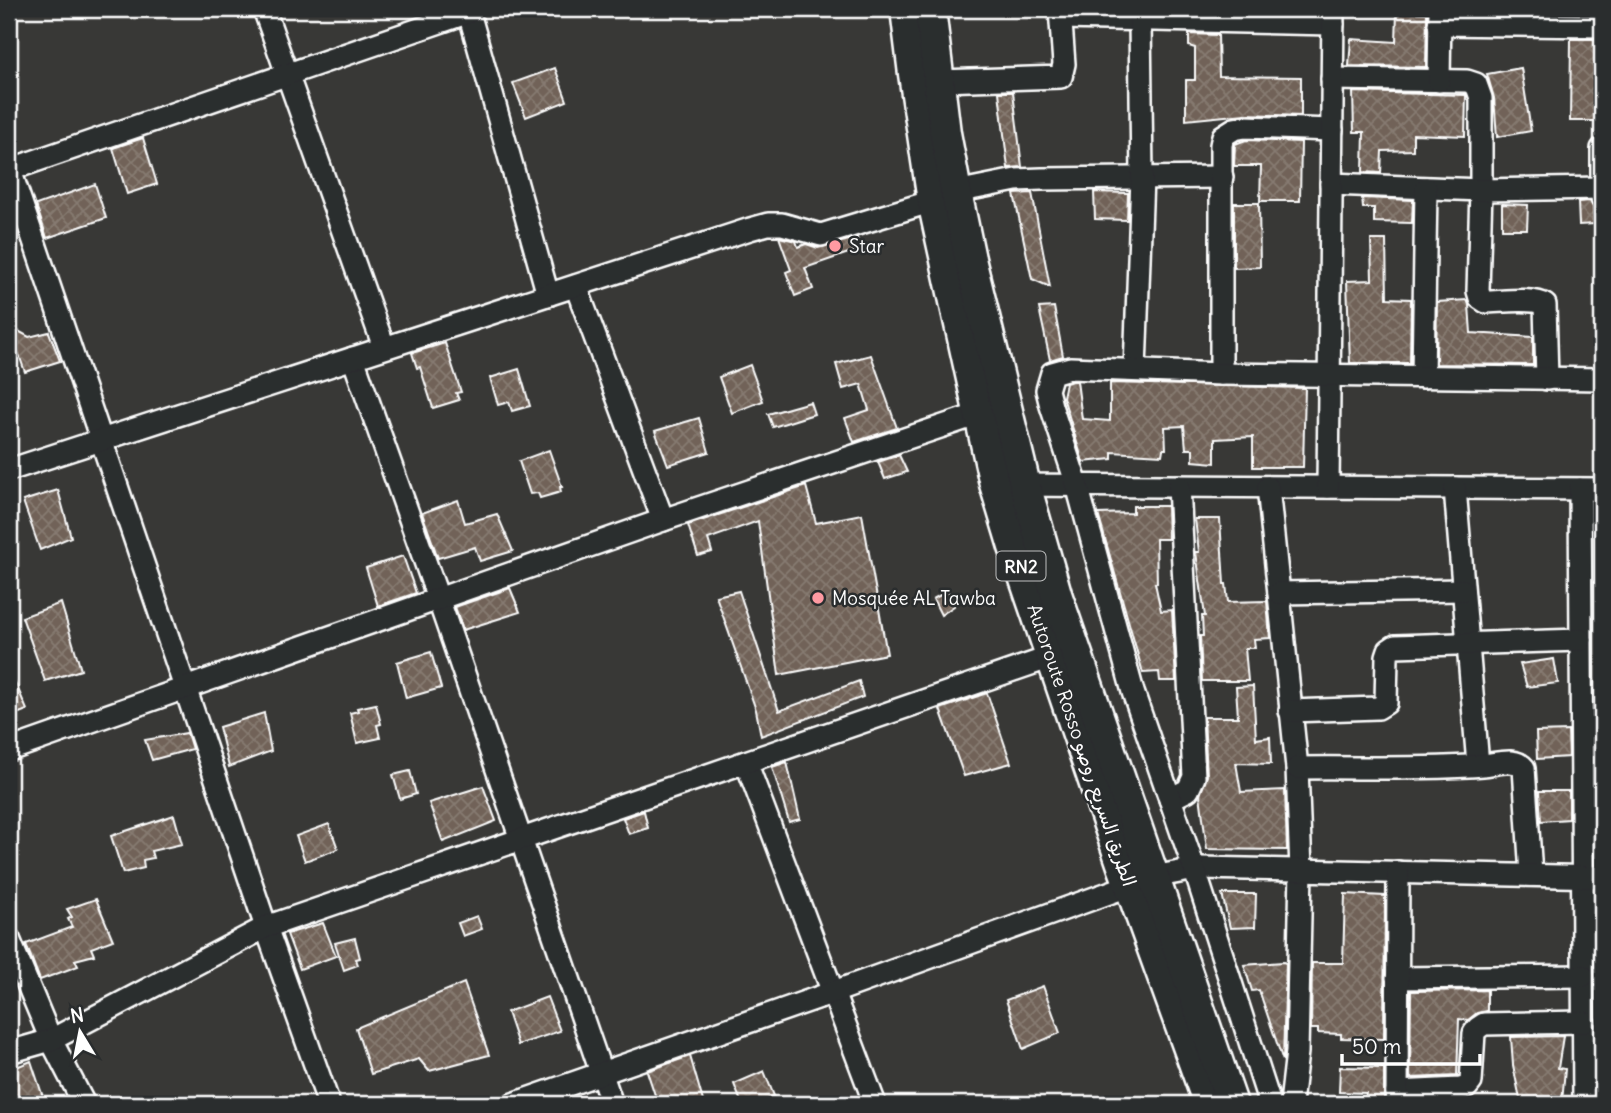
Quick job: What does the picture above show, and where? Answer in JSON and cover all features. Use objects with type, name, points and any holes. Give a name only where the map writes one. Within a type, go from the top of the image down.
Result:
[{"type":"highway","name":"Autoroute Rosso الطريق السريع روصو","points":[[906,9],[914,74],[944,196],[979,414],[1057,597],[1209,1104]]},
{"type":"highway","name":"Autoroute Rosso الطريق السريع روصو","points":[[930,9],[939,81],[944,196],[970,259],[1010,485],[1051,657],[1232,1104]]},
{"type":"street","points":[[264,9],[384,347]]},
{"type":"street","points":[[330,1104],[265,927],[9,169],[287,76],[469,10],[548,295]]},
{"type":"street","points":[[939,81],[1061,77],[1065,64],[1060,13],[1140,20],[1224,15],[1333,16],[1328,487]]},
{"type":"street","points":[[1438,81],[1439,17],[1602,26]]},
{"type":"street","points":[[1135,370],[1142,177],[1140,20]]},
{"type":"street","points":[[1332,79],[1467,81],[1476,84],[1479,89],[1481,190],[1478,291],[1480,298],[1486,302],[1541,302],[1545,305],[1547,379]]},
{"type":"street","points":[[1221,374],[1223,136],[1234,129],[1245,127],[1332,130]]},
{"type":"street","points":[[1602,149],[1602,198]]},
{"type":"street","points":[[9,470],[768,224],[782,224],[821,234],[944,196],[1016,180],[1222,177]]},
{"type":"street","points":[[1331,184],[1481,190],[1602,188]]},
{"type":"street","points":[[1423,377],[1426,188]]},
{"type":"street","points":[[576,286],[663,520]]},
{"type":"street","points":[[353,358],[439,598],[612,1104]]},
{"type":"street","points":[[1270,1104],[1194,868],[1133,692],[1077,485],[1046,390],[1048,381],[1052,373],[1070,368],[1221,374],[1602,379]]},
{"type":"street","points":[[9,750],[663,520],[979,414]]},
{"type":"street","points":[[1010,485],[1602,489]]},
{"type":"street","points":[[1170,799],[1188,790],[1194,777],[1179,486]]},
{"type":"street","points":[[1268,486],[1297,768],[1301,870],[1297,1052],[1291,1104]]},
{"type":"street","points":[[1455,488],[1478,765]]},
{"type":"street","points":[[1580,489],[1581,640],[1592,877],[1583,976],[1584,1104]]},
{"type":"street","points":[[1279,593],[1464,590]]},
{"type":"street","points":[[1290,710],[1378,708],[1386,703],[1387,656],[1389,650],[1395,646],[1581,640]]},
{"type":"street","points":[[9,1052],[51,1040],[265,927],[1051,657]]},
{"type":"street","points":[[746,762],[875,1104]]},
{"type":"street","points":[[1297,768],[1515,762],[1521,764],[1524,768],[1531,875]]},
{"type":"street","points":[[513,1104],[1141,881],[1194,868],[1592,877]]},
{"type":"street","points":[[1398,872],[1397,1098],[1467,1087],[1471,1082],[1474,1033],[1485,1024],[1584,1022]]},
{"type":"street","points":[[9,939],[51,1040],[84,1104]]},
{"type":"street","points":[[1397,978],[1583,976]]},
{"type":"building","points":[[1397,12],[1427,13],[1426,67],[1349,66],[1351,39],[1396,42]]},
{"type":"building","points":[[1189,34],[1218,35],[1219,76],[1301,77],[1301,116],[1245,114],[1186,120],[1186,80],[1195,80],[1195,48],[1189,46]]},
{"type":"building","points":[[1571,39],[1602,39],[1602,121],[1570,121]]},
{"type":"building","points":[[555,68],[567,101],[526,117],[513,83]]},
{"type":"building","points":[[1521,68],[1531,131],[1497,137],[1494,98],[1487,74]]},
{"type":"building","points":[[999,92],[1013,92],[1022,167],[1008,168]]},
{"type":"building","points":[[1353,92],[1466,95],[1465,136],[1413,134],[1413,150],[1382,151],[1381,173],[1363,172],[1364,132],[1354,132]]},
{"type":"building","points":[[143,138],[157,184],[127,194],[113,148]]},
{"type":"building","points":[[1246,140],[1301,142],[1300,201],[1260,201],[1261,166],[1234,166],[1235,144]]},
{"type":"building","points":[[95,184],[106,218],[47,238],[36,205]]},
{"type":"building","points":[[1094,192],[1128,193],[1127,220],[1095,219]]},
{"type":"building","points":[[1032,193],[1050,287],[1032,279],[1014,194]]},
{"type":"building","points":[[1362,198],[1413,200],[1412,223],[1374,222],[1374,208],[1363,208]]},
{"type":"building","points":[[1590,201],[1594,224],[1579,225],[1578,202]]},
{"type":"building","points":[[1234,203],[1259,203],[1260,267],[1234,268]]},
{"type":"building","points":[[1502,204],[1528,205],[1527,229],[1502,229]]},
{"type":"building","points":[[779,237],[796,241],[798,247],[806,244],[818,248],[857,238],[860,249],[805,268],[813,289],[795,296],[786,272],[791,270]]},
{"type":"building","points":[[1371,240],[1386,240],[1387,298],[1411,299],[1410,363],[1350,363],[1347,281],[1372,280]]},
{"type":"building","points":[[1467,300],[1471,333],[1533,337],[1533,365],[1436,364],[1437,302]]},
{"type":"building","points":[[1054,307],[1063,356],[1050,360],[1039,308]]},
{"type":"building","points":[[9,326],[29,337],[49,332],[60,361],[25,372]]},
{"type":"building","points":[[445,343],[461,392],[456,393],[459,400],[433,408],[420,367],[417,368],[412,353]]},
{"type":"building","points":[[871,355],[897,428],[854,442],[845,418],[869,410],[861,384],[843,389],[836,364]]},
{"type":"building","points":[[750,365],[763,401],[732,413],[719,377]]},
{"type":"building","points":[[519,369],[530,406],[512,411],[509,402],[498,405],[490,378]]},
{"type":"building","points":[[1077,381],[1082,419],[1110,421],[1110,383],[1305,388],[1303,467],[1253,467],[1253,437],[1215,439],[1215,463],[1193,461],[1193,449],[1186,449],[1184,426],[1165,427],[1166,449],[1163,449],[1162,455],[1112,452],[1112,459],[1083,462],[1063,397],[1066,383]]},
{"type":"building","points":[[810,402],[814,414],[773,427],[768,414]]},
{"type":"building","points":[[699,418],[709,452],[668,465],[655,431]]},
{"type":"building","points":[[549,450],[562,487],[561,492],[540,498],[538,493],[530,494],[519,461]]},
{"type":"building","points":[[899,455],[907,472],[885,479],[878,462]]},
{"type":"building","points":[[806,486],[816,523],[862,514],[887,654],[779,675],[758,521],[708,539],[712,552],[698,556],[688,525]]},
{"type":"building","points":[[58,490],[71,537],[40,550],[23,501]]},
{"type":"building","points":[[458,500],[465,523],[497,514],[513,551],[480,561],[475,547],[438,558],[422,513]]},
{"type":"building","points":[[1133,506],[1167,506],[1168,539],[1156,539],[1155,583],[1161,611],[1172,610],[1176,681],[1160,681],[1159,672],[1143,673],[1098,514],[1133,513]]},
{"type":"building","points":[[1195,519],[1220,519],[1224,584],[1228,602],[1267,601],[1270,638],[1254,639],[1255,648],[1245,648],[1248,681],[1202,681],[1200,636],[1203,636],[1202,616],[1205,616],[1196,552],[1199,552]]},
{"type":"building","points":[[403,556],[416,593],[378,606],[366,568]]},
{"type":"building","points":[[510,588],[520,612],[463,630],[455,607]]},
{"type":"building","points":[[739,591],[779,711],[859,681],[863,697],[761,736],[756,710],[716,596]]},
{"type":"building","points":[[948,591],[954,606],[941,615],[933,599]]},
{"type":"building","points":[[61,603],[81,670],[45,681],[22,617]]},
{"type":"building","points":[[431,652],[441,688],[406,698],[397,662]]},
{"type":"building","points":[[1554,659],[1558,683],[1527,687],[1520,664]]},
{"type":"building","points":[[9,668],[27,710],[9,717]]},
{"type":"building","points":[[1253,686],[1256,739],[1270,737],[1271,764],[1236,763],[1241,792],[1285,790],[1287,850],[1207,849],[1200,795],[1207,776],[1204,717],[1238,717],[1236,687]]},
{"type":"building","points":[[987,693],[1011,763],[964,776],[940,709]]},
{"type":"building","points":[[376,704],[381,724],[377,725],[380,738],[357,743],[350,713],[358,711],[357,708]]},
{"type":"building","points":[[264,713],[271,751],[229,767],[219,727]]},
{"type":"building","points":[[1568,731],[1569,757],[1537,759],[1536,732]]},
{"type":"building","points":[[187,733],[192,749],[152,760],[145,740]]},
{"type":"building","points":[[787,762],[800,819],[789,822],[772,767]]},
{"type":"building","points":[[410,771],[416,794],[400,799],[393,775]]},
{"type":"building","points":[[483,786],[496,821],[443,842],[429,803]]},
{"type":"building","points":[[1539,791],[1569,791],[1569,819],[1541,821]]},
{"type":"building","points":[[644,811],[648,828],[629,834],[623,818]]},
{"type":"building","points":[[174,815],[182,844],[151,851],[153,858],[143,860],[144,868],[123,873],[111,836]]},
{"type":"building","points":[[329,824],[338,849],[305,861],[296,836]]},
{"type":"building","points":[[1222,894],[1256,894],[1255,927],[1230,928]]},
{"type":"building","points":[[1345,894],[1385,896],[1384,1039],[1341,1038],[1341,1034],[1318,1033],[1318,1029],[1311,1029],[1312,963],[1343,963]]},
{"type":"building","points":[[96,899],[113,940],[91,948],[94,955],[75,960],[78,966],[40,980],[26,944],[72,927],[68,919],[72,917],[67,909]]},
{"type":"building","points":[[477,916],[482,929],[463,936],[458,923]]},
{"type":"building","points":[[323,923],[336,956],[300,969],[287,934]]},
{"type":"building","points":[[355,938],[360,958],[356,959],[358,965],[344,970],[335,943]]},
{"type":"building","points":[[1286,963],[1283,1061],[1259,990],[1252,991],[1244,965]]},
{"type":"building","points":[[464,983],[489,1055],[429,1071],[419,1059],[371,1074],[356,1028]]},
{"type":"building","points":[[1043,986],[1060,1033],[1023,1049],[1006,1000]]},
{"type":"building","points":[[1487,990],[1487,1011],[1477,1013],[1468,1020],[1459,1019],[1457,1076],[1410,1078],[1411,991]]},
{"type":"building","points":[[547,997],[560,1031],[518,1045],[507,1012]]},
{"type":"building","points":[[1563,1036],[1558,1068],[1565,1069],[1562,1102],[1520,1099],[1511,1037]]},
{"type":"building","points":[[690,1056],[703,1101],[692,1104],[658,1104],[647,1071]]},
{"type":"building","points":[[31,1061],[43,1097],[24,1104],[9,1104],[9,1070]]},
{"type":"building","points":[[1340,1067],[1384,1068],[1384,1102],[1365,1102],[1366,1093],[1339,1092]]},
{"type":"building","points":[[764,1071],[774,1096],[756,1104],[742,1104],[734,1084]]},
{"type":"place","name":"Star","points":[[835,246]]},
{"type":"place","name":"Mosquée AL Tawba","points":[[818,598]]}]
